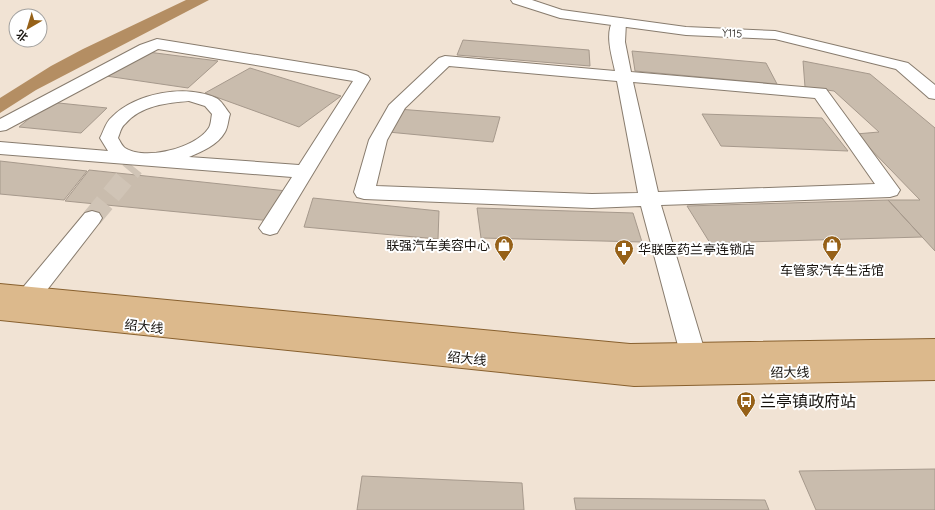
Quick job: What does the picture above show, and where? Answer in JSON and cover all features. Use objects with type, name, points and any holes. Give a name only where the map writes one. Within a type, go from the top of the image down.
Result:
[{"type":"main road","name":"绍大线","points":[[0,293],[15,307],[626,374],[695,364],[935,349]]},
{"type":"main road","name":"绍大线","points":[[695,364],[935,369]]},
{"type":"street","name":"Y115","points":[[518,0],[560,14],[686,31],[775,35],[902,66],[935,94]]},
{"type":"street","points":[[619,22],[617,42],[649,199],[673,279],[695,364]]},
{"type":"street","points":[[0,126],[145,48],[157,44],[356,76],[362,79],[306,172],[270,228]]},
{"type":"street","points":[[445,61],[624,76],[820,93],[890,190],[592,201],[364,192],[378,140],[398,105],[445,61]]},
{"type":"street","points":[[190,96],[211,102],[221,114],[217,130],[199,146],[171,157],[137,163],[118,152],[109,138],[116,122],[136,107],[162,98],[190,96]]},
{"type":"street","points":[[0,148],[137,163],[306,172]]},
{"type":"street","points":[[15,307],[92,218]]},
{"type":"shaded area","points":[[186,0],[209,0],[36,90],[0,113],[0,98],[51,66],[83,49]]},
{"type":"building","points":[[463,40],[589,50],[590,66],[457,55]]},
{"type":"building","points":[[140,51],[218,61],[188,88],[106,76]]},
{"type":"building","points":[[632,51],[766,63],[777,84],[635,71]]},
{"type":"building","points":[[803,61],[870,74],[935,128],[935,251],[888,200],[920,200],[856,134],[879,132],[834,91],[805,87]]},
{"type":"building","points":[[250,68],[341,96],[299,127],[205,93]]},
{"type":"building","points":[[49,102],[107,108],[81,133],[19,127]]},
{"type":"building","points":[[398,109],[500,117],[493,142],[388,132]]},
{"type":"building","points":[[702,114],[822,118],[848,151],[721,146]]},
{"type":"building","points":[[0,161],[87,171],[64,200],[0,194]]},
{"type":"building","points":[[89,170],[287,191],[272,221],[65,201]]},
{"type":"building","points":[[313,198],[439,211],[438,239],[304,227]]},
{"type":"building","points":[[888,200],[922,237],[710,243],[687,206]]},
{"type":"building","points":[[477,208],[633,213],[642,242],[481,238]]},
{"type":"building","points":[[935,469],[935,510],[816,510],[799,471]]},
{"type":"building","points":[[362,476],[522,483],[524,510],[357,510]]},
{"type":"building","points":[[574,498],[765,500],[769,510],[576,510]]},
{"type":"tunnel","points":[[92,218],[134,167]]},
{"type":"place","name":"联强汽车美容中心","points":[[504,262]]},
{"type":"place","name":"车管家汽车生活馆","points":[[832,262]]},
{"type":"place","name":"华联医药兰亭连锁店","points":[[624,266]]},
{"type":"place","name":"兰亭镇政府站","points":[[746,418]]}]
